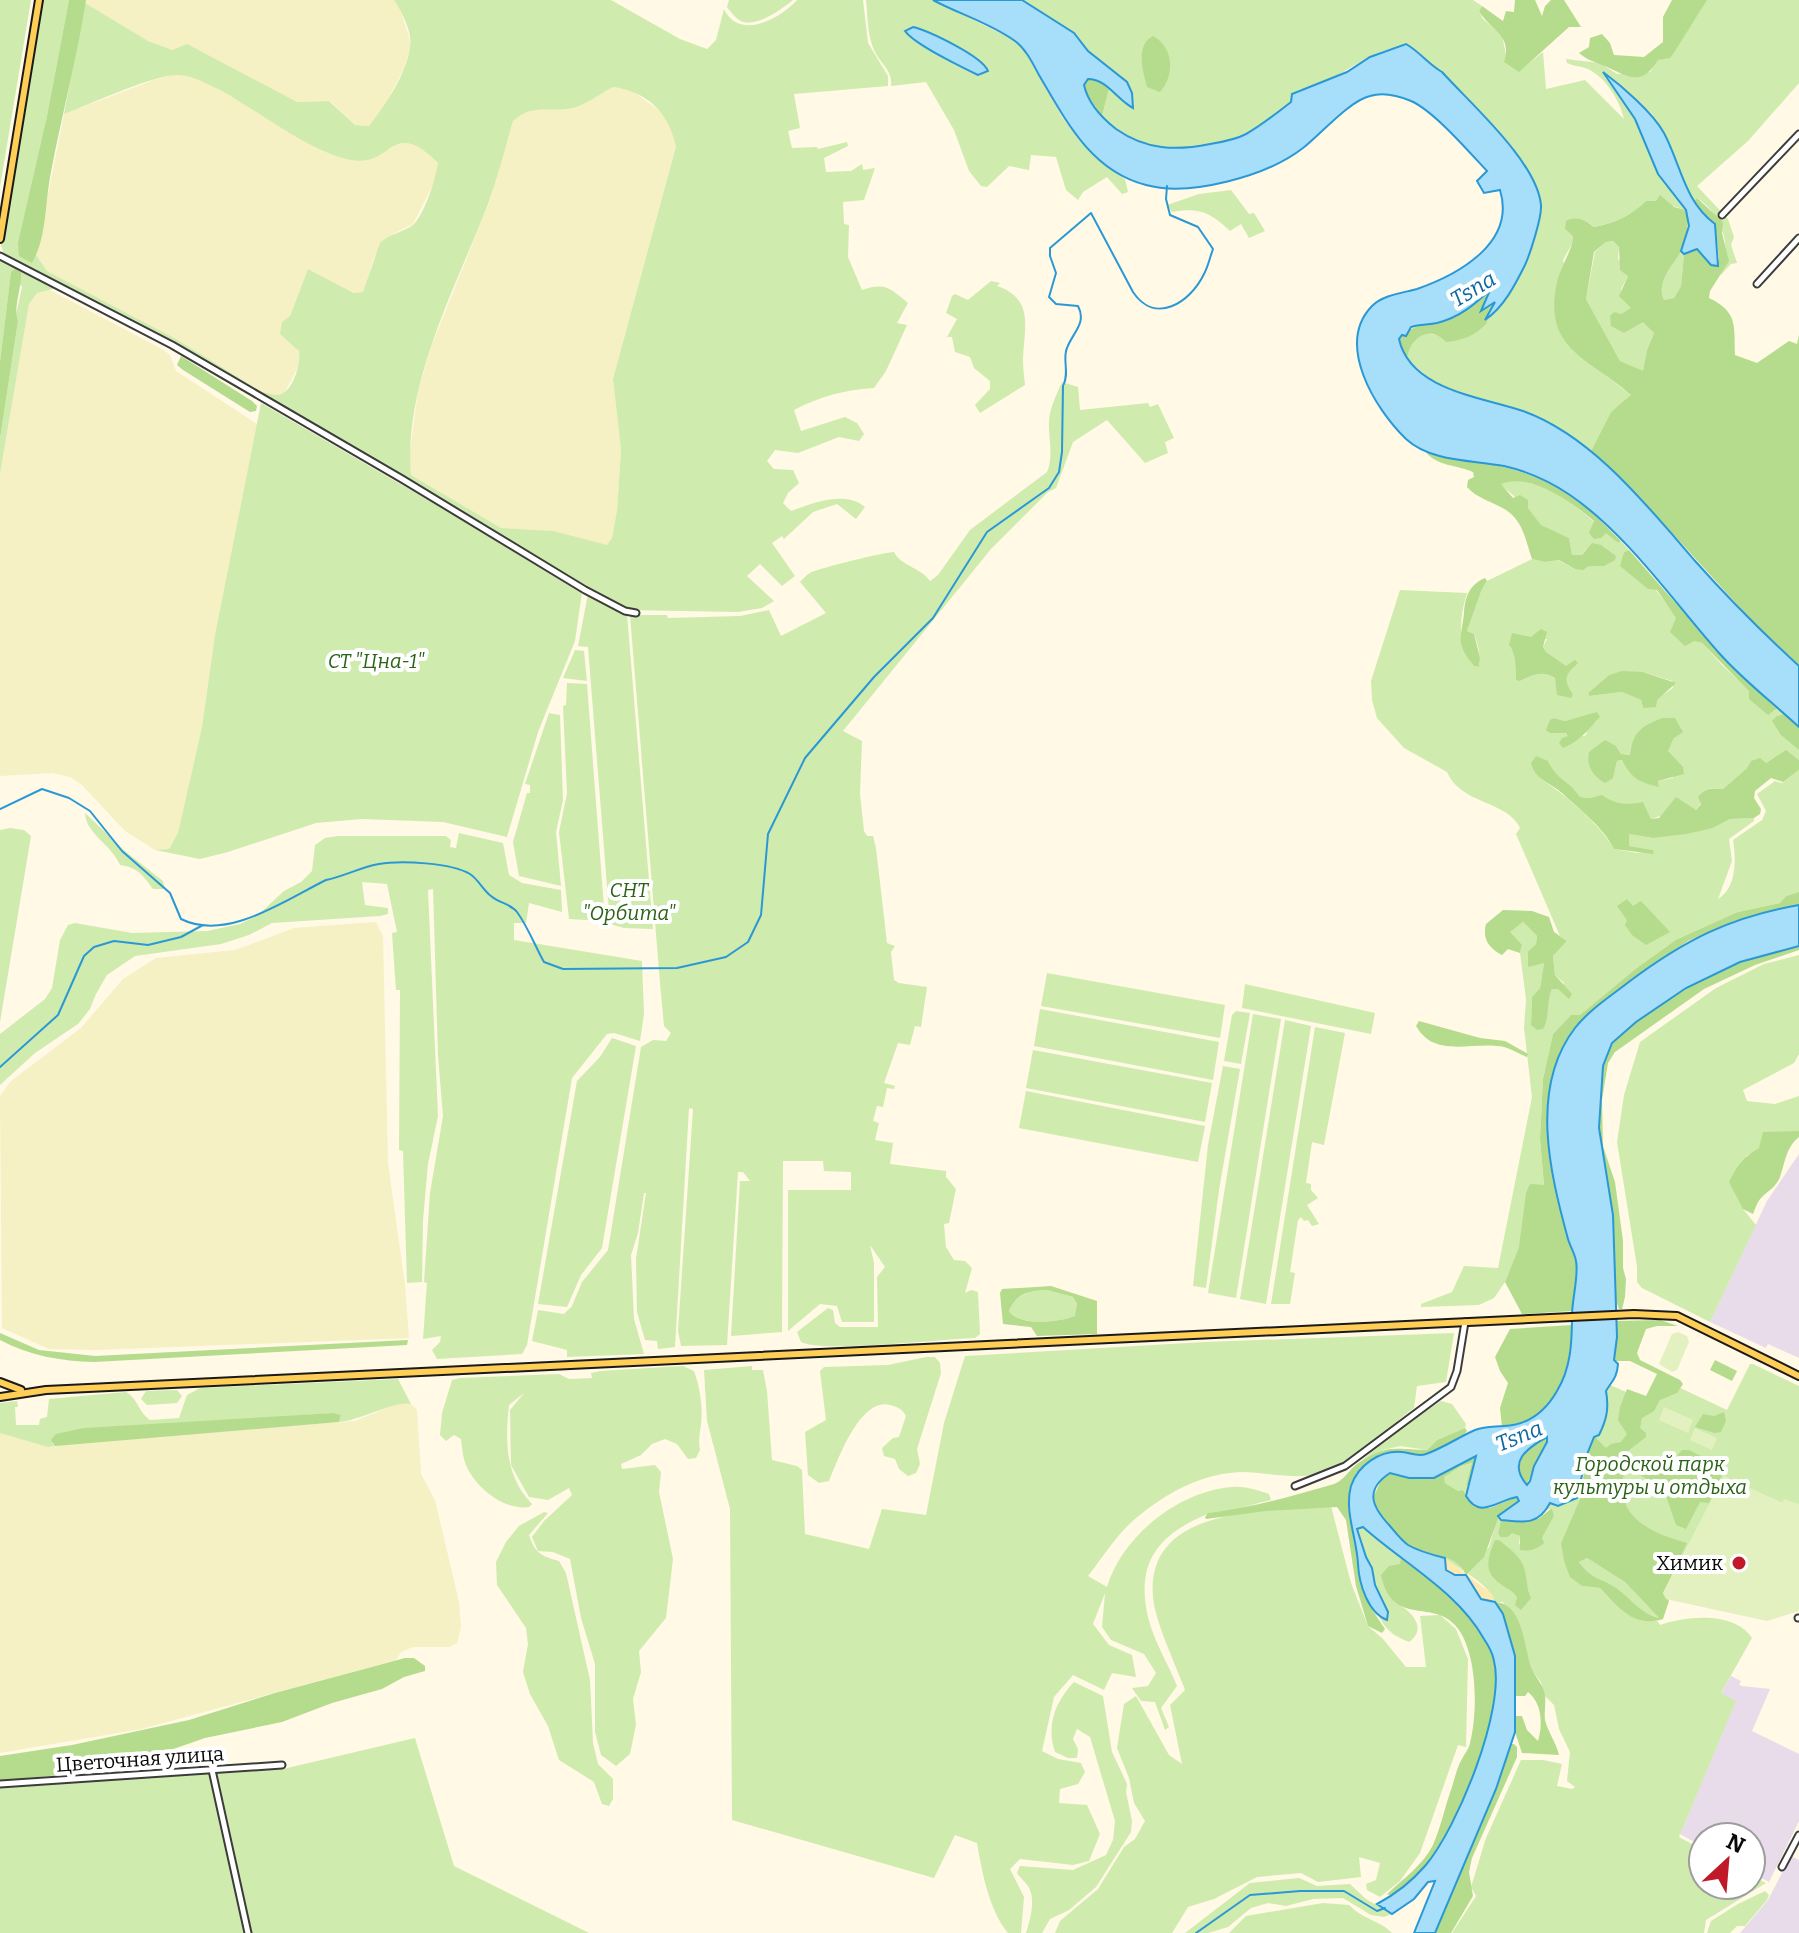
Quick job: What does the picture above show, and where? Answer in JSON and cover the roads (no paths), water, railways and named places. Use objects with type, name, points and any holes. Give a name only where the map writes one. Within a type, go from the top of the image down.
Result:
[{"type":"main road","points":[[0,239],[39,0]]},
{"type":"main road","points":[[0,1397],[29,1391],[1634,1314],[1677,1316],[1799,1376]]},
{"type":"main road","points":[[0,1382],[29,1391]]},
{"type":"street","points":[[1722,215],[1799,134]]},
{"type":"street","points":[[1757,284],[1799,238]]},
{"type":"street","points":[[0,256],[172,345],[585,590],[625,611],[636,613]]},
{"type":"street","points":[[1295,1486],[1345,1466],[1393,1428],[1443,1395],[1455,1382],[1465,1321]]},
{"type":"street","name":"Цветочная улица","points":[[0,1784],[282,1765]]},
{"type":"street","points":[[212,1770],[248,1933]]},
{"type":"street","points":[[1782,1867],[1799,1835]]},
{"type":"water","name":"Tsna","points":[[933,0],[1022,0],[1074,33],[1088,51],[1127,82],[1132,93],[1133,108],[1101,82],[1088,79],[1084,85],[1096,110],[1127,136],[1162,147],[1197,146],[1242,136],[1291,102],[1292,94],[1347,72],[1370,57],[1406,44],[1442,72],[1516,152],[1537,188],[1541,211],[1525,265],[1498,309],[1485,320],[1495,302],[1481,311],[1490,290],[1453,317],[1411,327],[1406,336],[1402,335],[1399,339],[1406,356],[1417,370],[1432,381],[1549,422],[1618,476],[1721,589],[1799,666],[1799,727],[1728,663],[1649,569],[1591,511],[1563,490],[1530,474],[1504,466],[1452,459],[1416,447],[1382,411],[1358,357],[1357,339],[1362,321],[1376,302],[1434,283],[1466,265],[1492,240],[1500,225],[1503,209],[1500,190],[1484,193],[1477,181],[1487,171],[1430,113],[1401,98],[1370,96],[1344,111],[1288,158],[1249,175],[1206,186],[1164,188],[1146,185],[1110,168],[1082,142],[1019,44],[995,29]]},
{"type":"water","points":[[913,27],[966,52],[988,71],[978,75],[928,49],[905,31]]},
{"type":"water","points":[[1603,72],[1645,109],[1664,133],[1696,205],[1715,224],[1718,266],[1711,265],[1697,249],[1684,254],[1681,251],[1689,226],[1686,210],[1658,174],[1635,119]]},
{"type":"water","name":"Tsna","points":[[1799,905],[1799,946],[1740,962],[1686,988],[1636,1022],[1612,1043],[1603,1066],[1599,1128],[1613,1215],[1617,1337],[1614,1360],[1618,1364],[1606,1391],[1606,1419],[1586,1457],[1577,1498],[1558,1506],[1550,1503],[1540,1516],[1529,1521],[1501,1520],[1498,1516],[1519,1501],[1517,1497],[1483,1508],[1471,1503],[1466,1496],[1476,1456],[1434,1478],[1409,1478],[1390,1473],[1376,1486],[1375,1505],[1403,1541],[1416,1549],[1445,1558],[1446,1570],[1455,1575],[1466,1575],[1481,1599],[1495,1602],[1503,1614],[1515,1656],[1515,1732],[1496,1789],[1435,1933],[1414,1933],[1435,1881],[1428,1882],[1414,1899],[1392,1914],[1377,1904],[1425,1866],[1438,1849],[1464,1798],[1493,1708],[1496,1682],[1494,1661],[1486,1641],[1459,1606],[1363,1527],[1357,1529],[1375,1585],[1388,1612],[1387,1620],[1375,1611],[1360,1580],[1350,1515],[1351,1486],[1364,1465],[1378,1456],[1394,1452],[1423,1455],[1479,1429],[1521,1423],[1535,1416],[1552,1398],[1562,1382],[1570,1354],[1577,1273],[1550,1159],[1548,1104],[1552,1077],[1561,1052],[1587,1015],[1650,966],[1709,932]],"holes":[[[1547,1437],[1534,1466],[1527,1485],[1519,1469],[1522,1456]]]},
{"type":"waterway","points":[[0,809],[42,789],[69,798],[90,811],[122,851],[170,893],[181,919],[199,925],[236,922],[255,916],[326,880],[366,867],[413,863],[451,867],[470,874],[491,896],[517,912],[544,962],[563,969],[677,968],[726,957],[748,942],[761,915],[768,834],[805,758],[874,677],[933,618],[987,532],[1049,488],[1059,472],[1066,352],[1081,317],[1078,306],[1056,304],[1049,297],[1056,273],[1050,248],[1091,213],[1133,292],[1151,307],[1172,306],[1181,301],[1204,274],[1213,249],[1198,227],[1170,215],[1167,186]]},
{"type":"waterway","points":[[0,1067],[58,1015],[84,956],[94,947],[114,941],[148,945],[181,937],[203,925]]},
{"type":"waterway","points":[[1196,1933],[1250,1895],[1344,1891],[1377,1911],[1385,1908]]},
{"type":"place","name":"Химик","points":[[1739,1563]]},
{"type":"park label","name":"СТ \"Цна-1\"","points":[[376,661]]},
{"type":"park label","name":"CНТ \"Орбита\"","points":[[629,902]]},
{"type":"park label","name":"Городской парк культуры и отдыха","points":[[1650,1476]]}]
